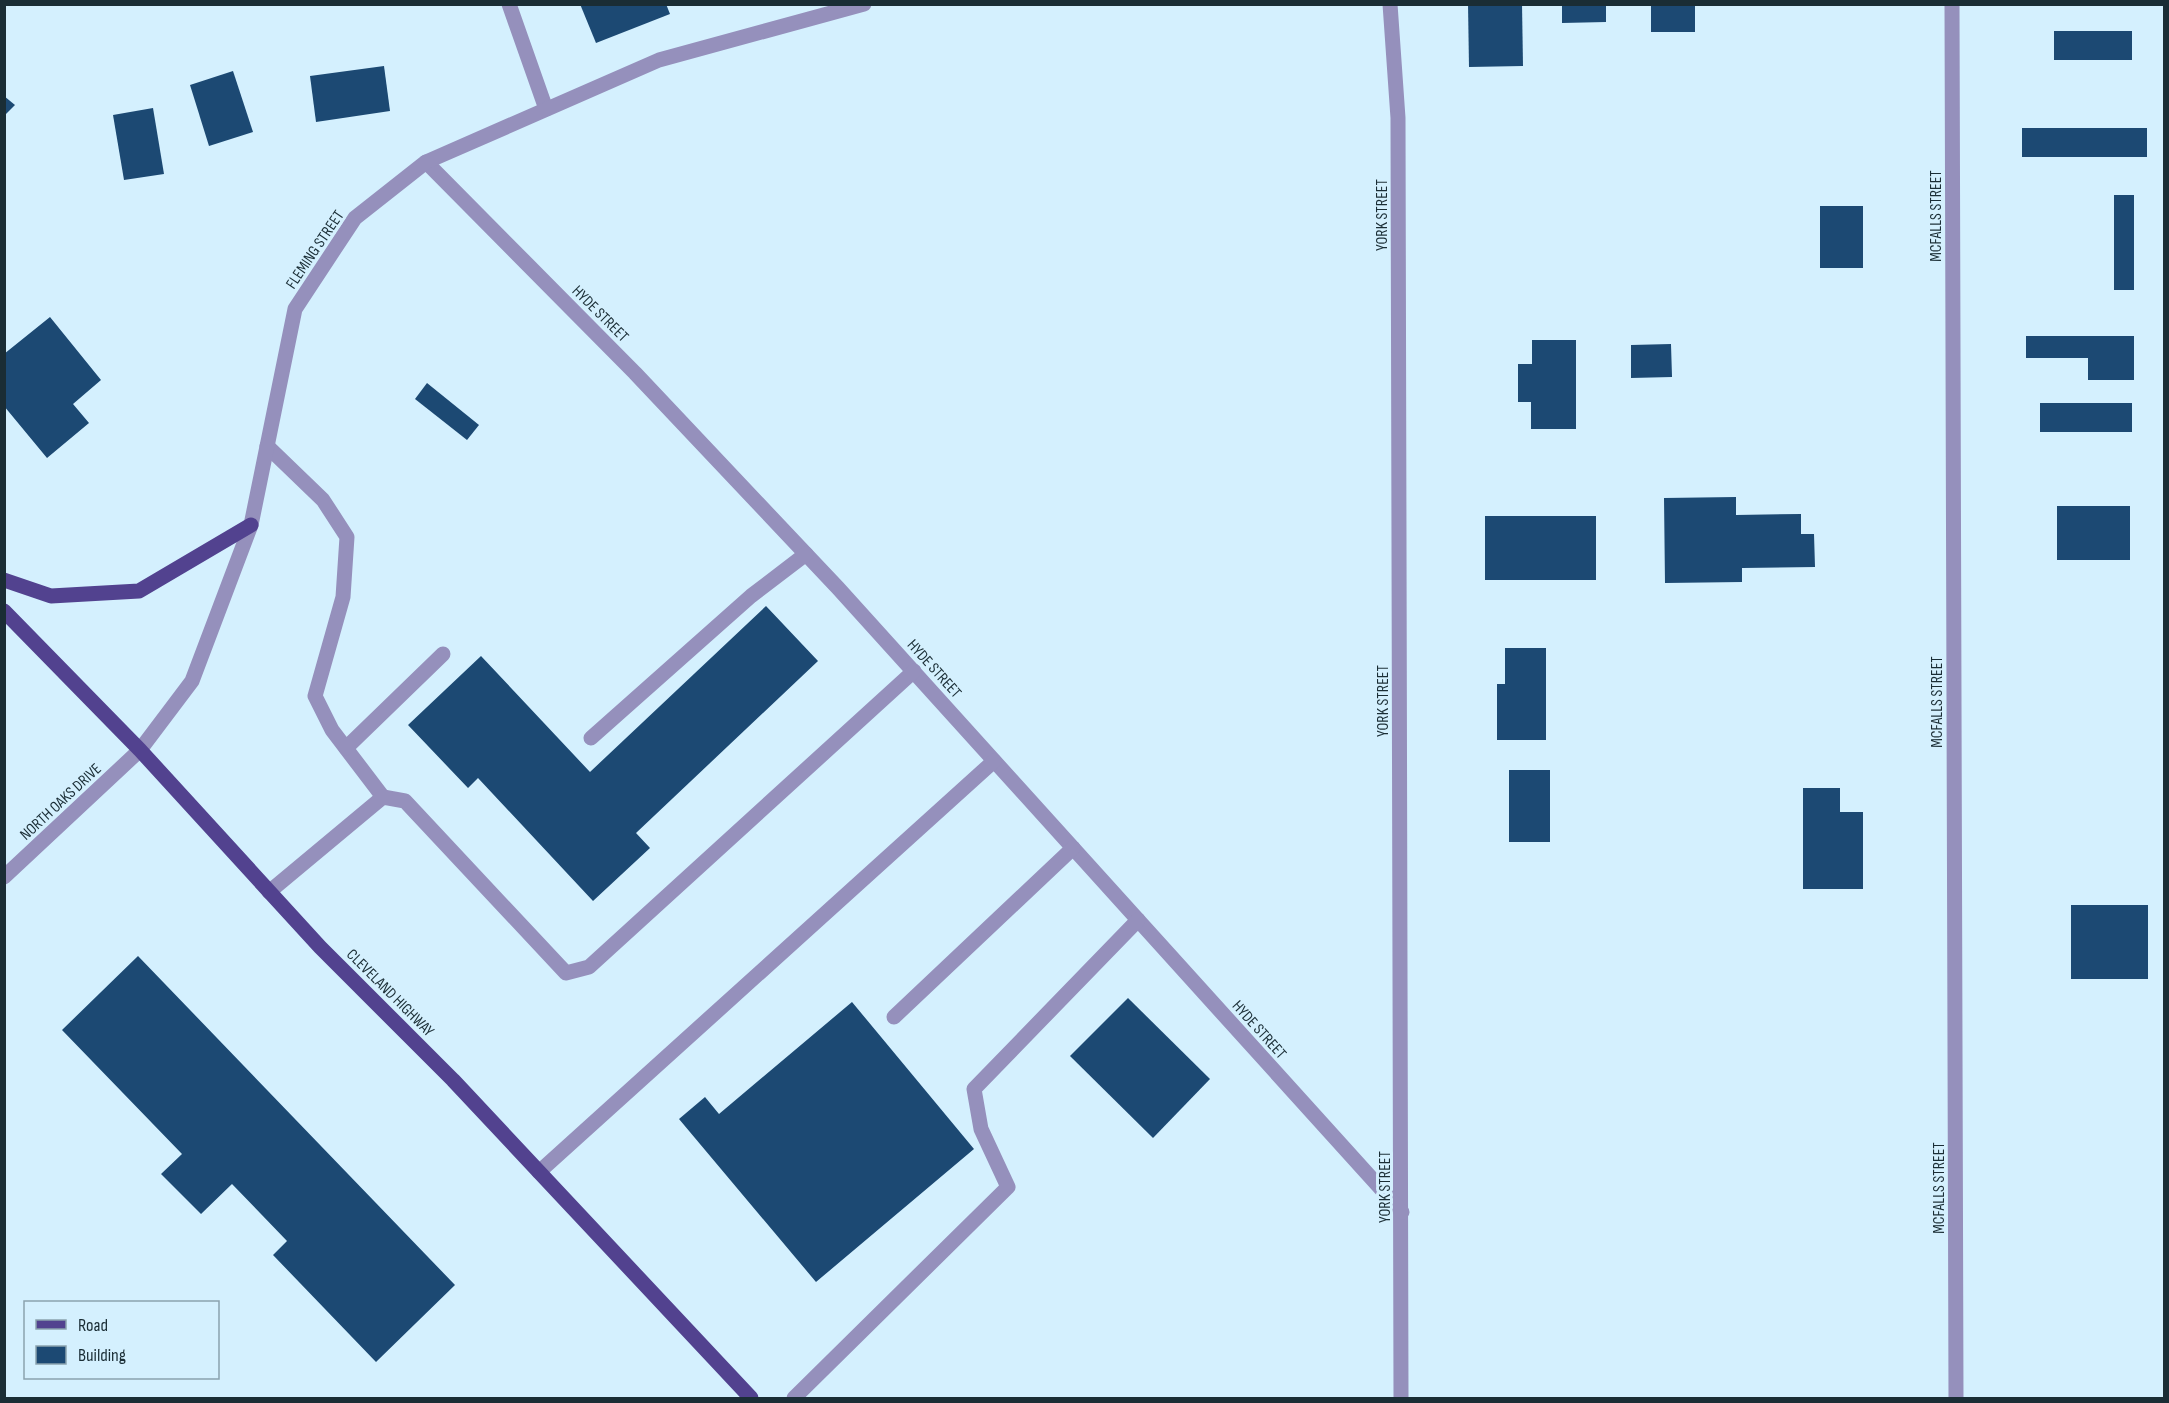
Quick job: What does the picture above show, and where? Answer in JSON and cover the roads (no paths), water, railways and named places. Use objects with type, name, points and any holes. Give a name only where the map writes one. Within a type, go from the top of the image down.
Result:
[{"type":"main road","points":[[4,580],[51,596],[139,591],[250,525]]},
{"type":"main road","name":"CLEVELAND HIGHWAY","points":[[4,610],[140,750],[269,892],[539,1172],[751,1398]]},
{"type":"street","points":[[509,4],[546,109]]},
{"type":"street","name":"FLEMING STREET","points":[[140,750],[192,681],[250,525],[295,309],[355,218],[426,162],[659,60],[864,4]]},
{"type":"street","name":"YORK STREET","points":[[1389,4],[1398,118],[1401,1398]]},
{"type":"street","name":"MCFALLS STREET","points":[[1952,4],[1956,1398]]},
{"type":"street","name":"HYDE STREET","points":[[426,162],[635,373],[806,554],[1402,1212]]},
{"type":"street","points":[[267,446],[323,500],[347,537],[343,597],[315,696],[332,730],[383,797],[405,801],[566,973],[589,967],[914,671]]},
{"type":"street","points":[[591,738],[751,596],[806,554]]},
{"type":"street","points":[[346,748],[443,654]]},
{"type":"street","name":"NORTH OAKS DRIVE","points":[[4,877],[140,750]]},
{"type":"street","points":[[539,1172],[994,761]]},
{"type":"street","points":[[269,892],[383,797]]},
{"type":"street","points":[[894,1017],[1073,848]]},
{"type":"street","points":[[794,1398],[1008,1187],[981,1129],[974,1089],[1138,920]]}]
